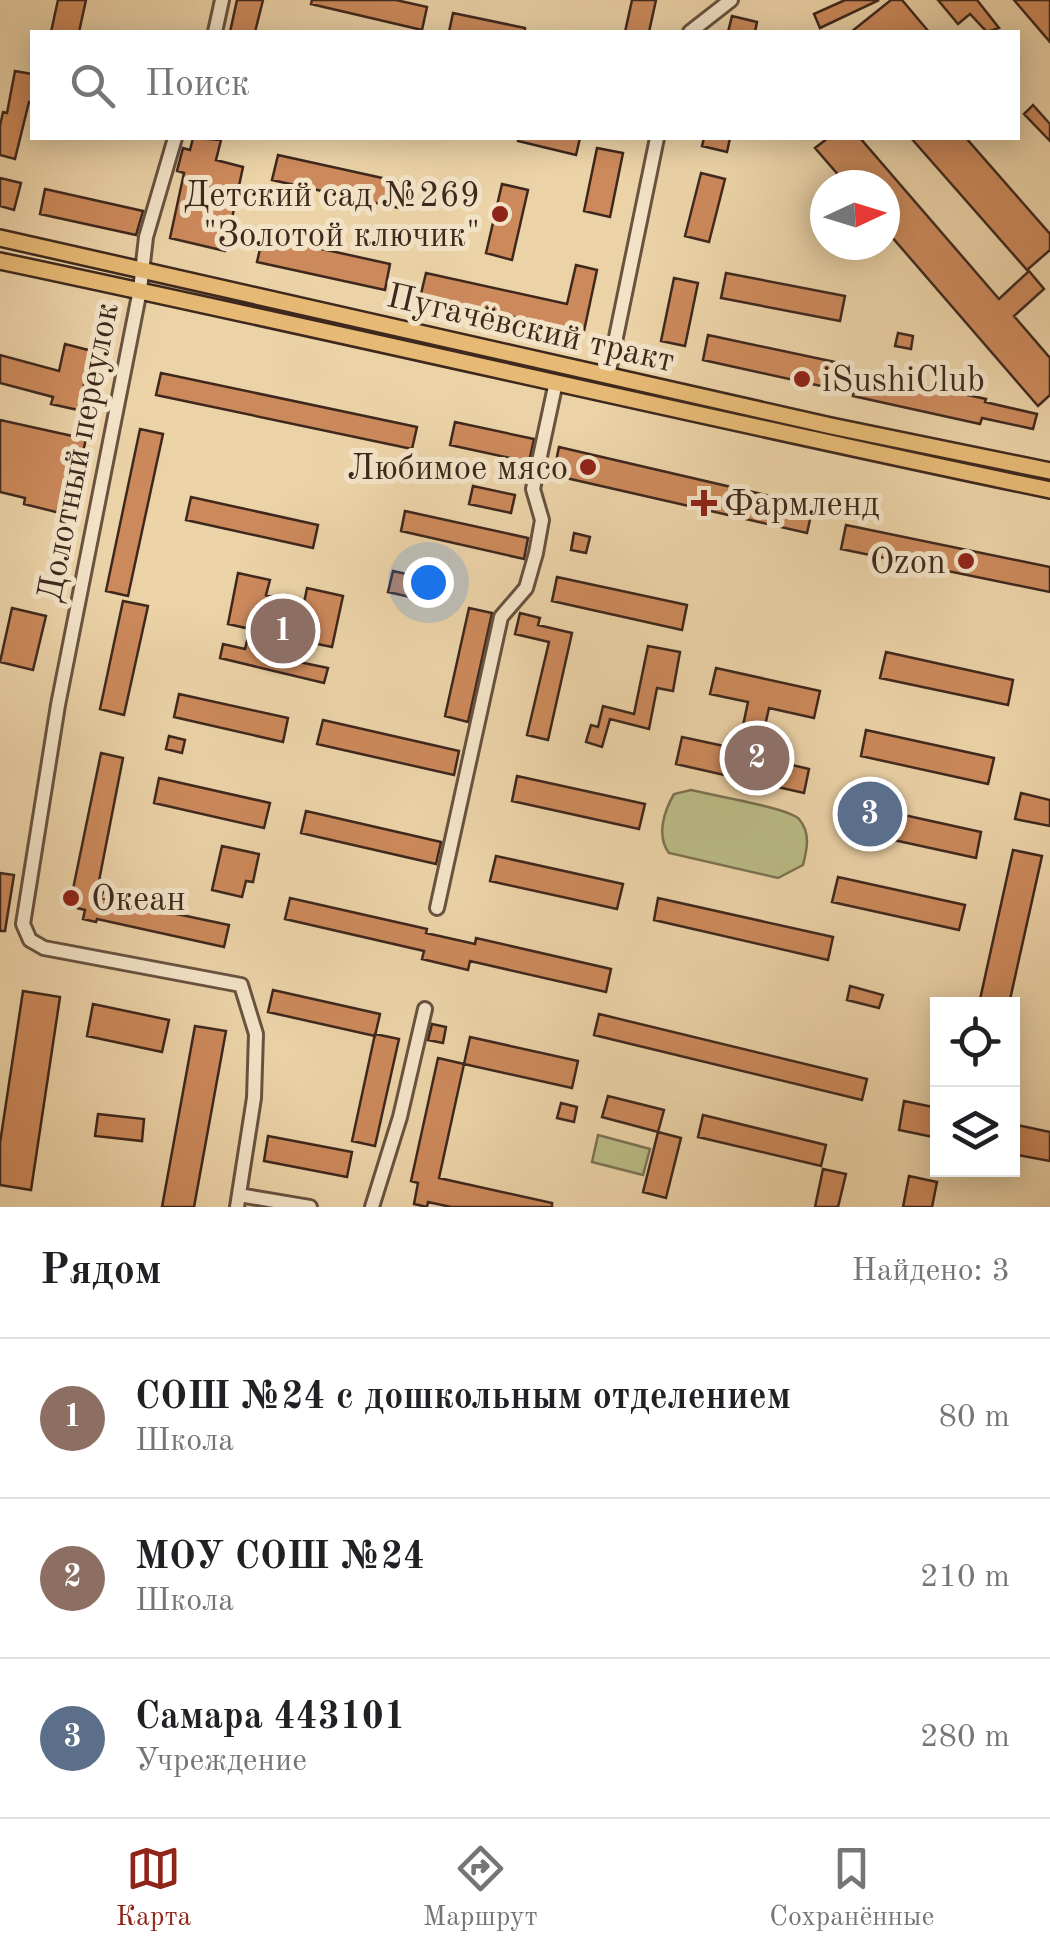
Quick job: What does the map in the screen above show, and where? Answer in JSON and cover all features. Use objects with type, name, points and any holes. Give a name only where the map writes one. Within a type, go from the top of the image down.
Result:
[{"type":"main road","name":"Пугачёвский тракт","points":[[0,238],[831,426],[1050,471]]},
{"type":"main road","name":"Пугачёвский тракт","points":[[0,261],[556,382],[710,420],[1050,490]]},
{"type":"street","points":[[215,30],[222,0]]},
{"type":"street","points":[[693,30],[731,0]]},
{"type":"street","name":"Долотный переулок","points":[[174,140],[140,267],[140,290],[58,705],[23,924],[30,940],[44,948],[241,985],[256,1034],[254,1098],[238,1201]]},
{"type":"street","points":[[608,376],[656,140]]},
{"type":"street","points":[[437,908],[500,617],[526,588],[536,554],[542,520],[533,489],[556,382]]},
{"type":"street","points":[[372,1207],[400,1117],[425,1008]]},
{"type":"street","points":[[238,1201],[310,1207]]},
{"type":"green space","points":[[691,790],[766,806],[799,819],[807,835],[803,865],[778,878],[669,853],[662,831],[667,808],[674,794]]},
{"type":"green space","points":[[598,1135],[650,1149],[643,1175],[592,1162]]},
{"type":"building","points":[[58,0],[86,0],[79,30],[51,30]]},
{"type":"building","points":[[237,0],[263,0],[256,30],[230,30]]},
{"type":"building","points":[[312,0],[396,0],[427,7],[422,30],[311,4]]},
{"type":"building","points":[[632,0],[656,0],[649,30],[625,30]]},
{"type":"building","points":[[845,0],[879,0],[820,28],[814,14]]},
{"type":"building","points":[[891,0],[902,0],[927,30],[854,30]]},
{"type":"building","points":[[938,0],[977,0],[999,28],[985,30],[970,14],[958,24]]},
{"type":"building","points":[[1014,0],[1050,0],[1050,42]]},
{"type":"building","points":[[453,13],[525,28],[525,30],[449,30]]},
{"type":"building","points":[[732,16],[757,22],[755,30],[728,30]]},
{"type":"building","points":[[15,71],[30,74],[30,102],[15,159],[0,155],[0,126],[3,112],[7,113]]},
{"type":"building","points":[[1033,105],[1050,124],[1050,141],[1024,114]]},
{"type":"building","points":[[192,140],[221,140],[216,160],[243,167],[225,251],[170,238],[184,173],[177,171],[183,148],[190,150]]},
{"type":"building","points":[[518,140],[580,140],[576,155]]},
{"type":"building","points":[[704,140],[730,140],[727,152],[702,146]]},
{"type":"building","points":[[825,140],[862,140],[888,170],[834,170],[815,148]]},
{"type":"building","points":[[913,140],[968,140],[1050,234],[1050,250],[1027,270]]},
{"type":"building","points":[[597,148],[623,153],[610,217],[584,211]]},
{"type":"building","points":[[278,155],[405,183],[399,208],[272,180]]},
{"type":"building","points":[[701,173],[725,179],[709,242],[685,236]]},
{"type":"building","points":[[0,178],[21,183],[14,210],[0,206]]},
{"type":"building","points":[[502,184],[528,190],[512,260],[486,253]]},
{"type":"building","points":[[900,184],[999,299],[1029,271],[1044,289],[1014,316],[1050,358],[1050,395],[1038,406],[900,246]]},
{"type":"building","points":[[45,189],[143,211],[136,235],[40,214]]},
{"type":"building","points":[[263,236],[390,264],[385,290],[257,262]]},
{"type":"building","points":[[576,265],[597,270],[584,331],[420,298],[426,273],[567,304]]},
{"type":"building","points":[[726,273],[845,296],[840,321],[721,298]]},
{"type":"building","points":[[674,278],[698,283],[685,346],[661,341]]},
{"type":"building","points":[[898,333],[913,336],[911,349],[895,346]]},
{"type":"building","points":[[708,335],[835,362],[830,388],[703,360]]},
{"type":"building","points":[[65,344],[92,351],[78,410],[51,404],[53,397],[0,383],[0,355],[59,371]]},
{"type":"building","points":[[859,371],[1037,414],[1033,429],[982,418],[980,424],[853,396]]},
{"type":"building","points":[[161,373],[417,427],[412,449],[156,395]]},
{"type":"building","points":[[0,420],[86,439],[68,515],[24,504],[25,498],[0,492]]},
{"type":"building","points":[[455,422],[534,439],[529,462],[450,445]]},
{"type":"building","points":[[140,429],[163,434],[128,596],[106,591]]},
{"type":"building","points":[[559,447],[813,506],[807,533],[553,475]]},
{"type":"building","points":[[473,486],[515,495],[511,513],[469,504]]},
{"type":"building","points":[[191,497],[318,525],[313,548],[186,520]]},
{"type":"building","points":[[405,511],[528,538],[524,559],[401,531]]},
{"type":"building","points":[[846,525],[1050,567],[1050,592],[841,549]]},
{"type":"building","points":[[574,533],[590,537],[586,553],[571,550]]},
{"type":"building","points":[[393,571],[424,578],[419,599],[388,592]]},
{"type":"building","points":[[238,573],[270,580],[266,595],[304,603],[307,588],[343,596],[332,647],[298,640],[301,627],[262,618],[255,653],[328,668],[324,683],[220,658],[223,644],[245,649],[250,629],[228,624]]},
{"type":"building","points":[[557,577],[687,605],[682,630],[552,601]]},
{"type":"building","points":[[123,601],[148,606],[124,715],[100,709]]},
{"type":"building","points":[[12,608],[46,616],[33,670],[0,662]]},
{"type":"building","points":[[469,608],[492,613],[468,722],[445,716]]},
{"type":"building","points":[[520,613],[540,618],[538,625],[572,633],[548,740],[527,735],[549,642],[515,634]]},
{"type":"building","points":[[648,646],[680,652],[673,691],[657,688],[649,729],[610,719],[602,747],[586,742],[591,725],[598,727],[603,706],[634,714]]},
{"type":"building","points":[[886,652],[1013,680],[1008,705],[880,678]]},
{"type":"building","points":[[716,668],[820,691],[814,718],[769,708],[758,757],[809,769],[804,793],[676,764],[682,737],[738,749],[748,702],[710,694]]},
{"type":"building","points":[[179,694],[288,718],[283,742],[174,717]]},
{"type":"building","points":[[323,720],[459,751],[454,775],[317,744]]},
{"type":"building","points":[[866,730],[994,758],[988,784],[861,756]]},
{"type":"building","points":[[169,736],[185,740],[182,753],[166,749]]},
{"type":"building","points":[[101,753],[123,758],[97,891],[103,892],[101,898],[229,925],[224,947],[83,919],[85,910],[65,905],[68,893],[72,894]]},
{"type":"building","points":[[517,776],[645,804],[639,829],[512,801]]},
{"type":"building","points":[[159,778],[270,803],[264,828],[154,803]]},
{"type":"building","points":[[1021,793],[1050,800],[1050,826],[1015,819]]},
{"type":"building","points":[[854,804],[981,832],[976,858],[848,830]]},
{"type":"building","points":[[306,811],[441,842],[436,864],[301,833]]},
{"type":"building","points":[[222,846],[259,854],[253,882],[246,881],[242,897],[212,890]]},
{"type":"building","points":[[1013,850],[1042,856],[1011,997],[981,997]]},
{"type":"building","points":[[496,856],[623,884],[617,909],[490,881]]},
{"type":"building","points":[[0,873],[14,875],[5,931],[0,931]]},
{"type":"building","points":[[838,877],[965,905],[959,930],[832,902]]},
{"type":"building","points":[[290,898],[475,944],[476,938],[611,969],[606,992],[470,961],[468,970],[422,959],[424,951],[285,919]]},
{"type":"building","points":[[658,898],[833,937],[828,960],[654,920]]},
{"type":"building","points":[[850,986],[883,995],[879,1008],[847,1000]]},
{"type":"building","points":[[273,990],[380,1014],[375,1036],[268,1012]]},
{"type":"building","points":[[23,991],[60,997],[31,1190],[0,1185],[0,1143]]},
{"type":"building","points":[[93,1004],[169,1020],[162,1052],[87,1036]]},
{"type":"building","points":[[599,1014],[867,1079],[862,1100],[594,1035]]},
{"type":"building","points":[[432,1024],[446,1027],[443,1043],[428,1040]]},
{"type":"building","points":[[195,1026],[226,1031],[194,1207],[162,1207]]},
{"type":"building","points":[[375,1034],[399,1039],[375,1146],[352,1141]]},
{"type":"building","points":[[470,1037],[578,1061],[572,1088],[464,1064]]},
{"type":"building","points":[[438,1058],[464,1064],[439,1178],[552,1203],[552,1207],[414,1204],[418,1183],[411,1181]]},
{"type":"building","points":[[608,1096],[664,1110],[658,1132],[602,1117]]},
{"type":"building","points":[[904,1101],[930,1106],[930,1136],[899,1130]]},
{"type":"building","points":[[561,1103],[577,1107],[574,1122],[557,1118]]},
{"type":"building","points":[[98,1114],[144,1119],[142,1141],[95,1136]]},
{"type":"building","points":[[703,1115],[826,1145],[821,1166],[698,1137]]},
{"type":"building","points":[[1020,1126],[1050,1132],[1050,1161],[1020,1155]]},
{"type":"building","points":[[658,1132],[681,1138],[666,1198],[643,1192]]},
{"type":"building","points":[[268,1136],[352,1152],[347,1177],[264,1161]]},
{"type":"building","points":[[823,1169],[846,1174],[838,1207],[815,1207]]},
{"type":"building","points":[[909,1176],[937,1182],[932,1207],[903,1207]]},
{"type":"place","name":"Детский сад №269 \"Золотой ключик\"","points":[[500,214]]},
{"type":"place","name":"iSushiClub","points":[[802,379]]},
{"type":"place","name":"Любимое мясо","points":[[588,467]]},
{"type":"place","name":"Фармленд","points":[[704,503]]},
{"type":"place","name":"Ozon","points":[[966,561]]},
{"type":"place","name":"СОШ №24 с дошкольным отделением","points":[[283,631]]},
{"type":"place","name":"МОУ СОШ №24","points":[[757,758]]},
{"type":"place","name":"Самара 443101","points":[[870,814]]},
{"type":"place","name":"Океан","points":[[71,898]]}]
